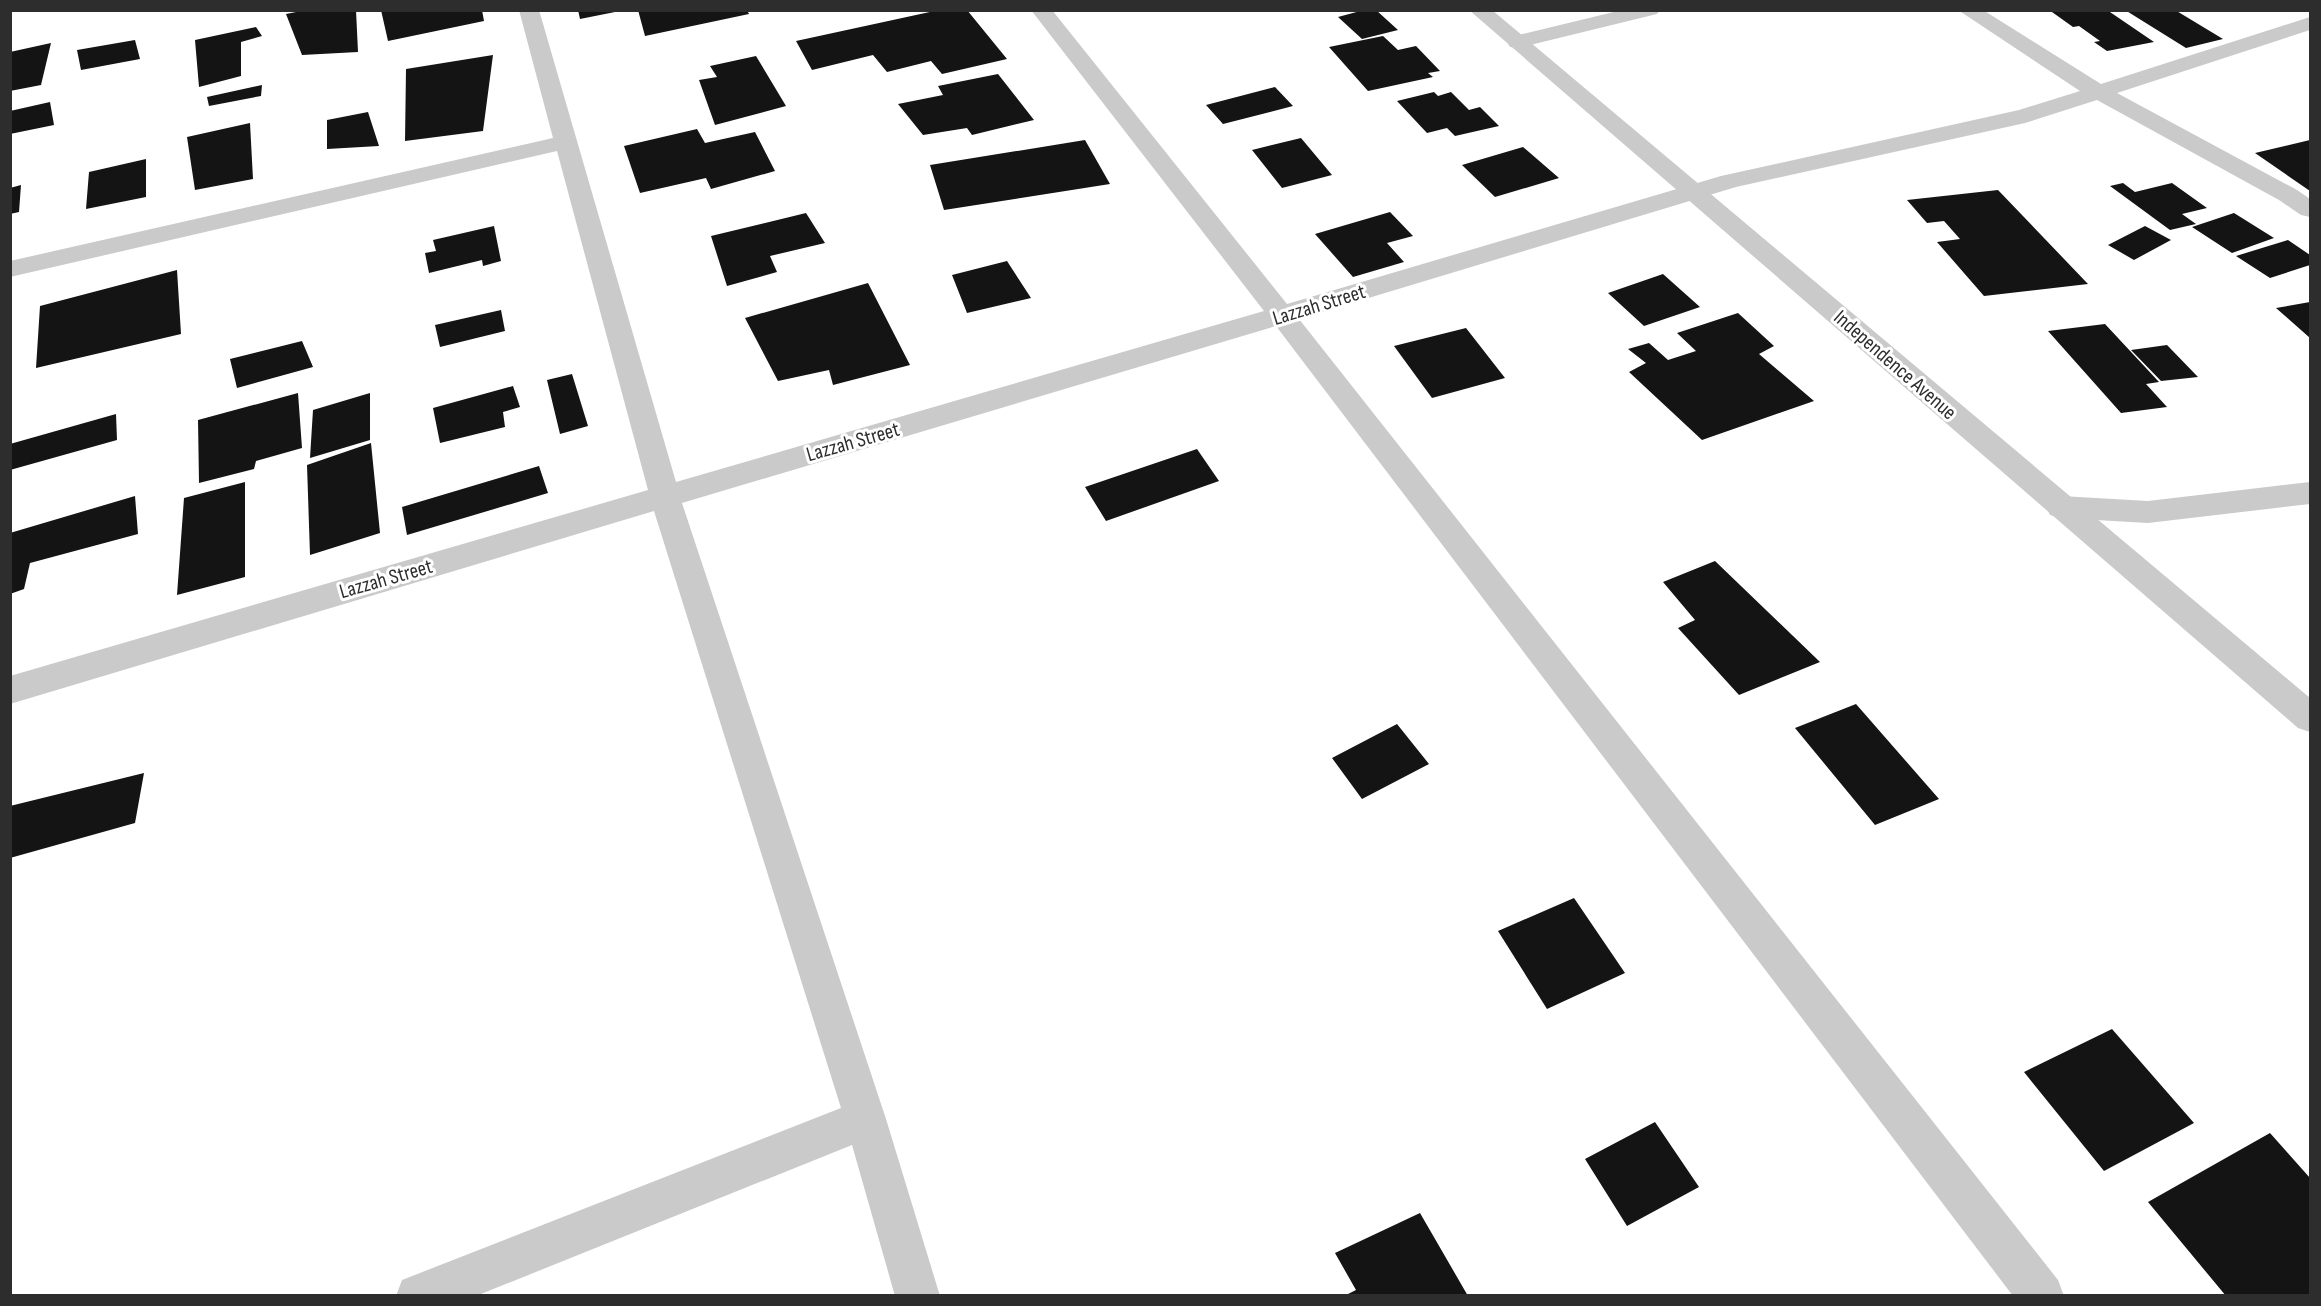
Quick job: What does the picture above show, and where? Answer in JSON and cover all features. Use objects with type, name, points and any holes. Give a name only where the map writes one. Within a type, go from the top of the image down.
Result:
[{"type":"street","points":[[529,10],[665,497],[865,1119],[918,1296]]},
{"type":"street","points":[[1041,10],[1282,316],[2042,1296]]},
{"type":"street","name":"Independence Avenue","points":[[1479,10],[2310,718]]},
{"type":"street","points":[[1518,42],[1650,10]]},
{"type":"street","points":[[1968,10],[2039,58],[2278,189],[2310,210]]},
{"type":"street","name":"Lazzah Street","points":[[10,690],[1282,316],[1729,181],[2025,117],[2310,23]]},
{"type":"street","points":[[10,269],[566,142]]},
{"type":"street","points":[[2061,507],[2148,512],[2310,493]]},
{"type":"street","points":[[418,1296],[865,1119]]},
{"type":"building","points":[[306,10],[356,10],[358,52],[302,55],[286,14]]},
{"type":"building","points":[[381,10],[482,10],[484,21],[388,41]]},
{"type":"building","points":[[578,10],[615,10],[615,12],[580,19]]},
{"type":"building","points":[[638,10],[747,10],[749,14],[645,36]]},
{"type":"building","points":[[939,10],[967,10],[1007,59],[942,74],[931,61],[887,72],[873,55],[812,70],[796,41]]},
{"type":"building","points":[[1364,10],[1376,10],[1398,30],[1362,39],[1338,17]]},
{"type":"building","points":[[2107,10],[2154,42],[2107,51],[2094,42],[2100,41],[2079,26],[2073,27],[2052,12]]},
{"type":"building","points":[[2125,10],[2175,10],[2223,39],[2186,48]]},
{"type":"building","points":[[256,27],[262,36],[241,42],[241,76],[199,87],[195,40]]},
{"type":"building","points":[[1383,36],[1398,50],[1416,46],[1440,71],[1428,73],[1433,77],[1368,91],[1329,47]]},
{"type":"building","points":[[135,40],[140,59],[81,70],[77,50]]},
{"type":"building","points":[[51,43],[41,85],[10,91],[10,52]]},
{"type":"building","points":[[493,55],[483,131],[405,141],[406,69]]},
{"type":"building","points":[[756,56],[786,106],[715,125],[699,80],[717,77],[710,66]]},
{"type":"building","points":[[998,74],[1034,120],[972,135],[967,128],[923,135],[898,104],[943,95],[938,86]]},
{"type":"building","points":[[262,85],[261,96],[209,106],[207,97]]},
{"type":"building","points":[[1275,87],[1293,106],[1223,124],[1206,105]]},
{"type":"building","points":[[1434,92],[1438,96],[1451,92],[1469,110],[1480,107],[1499,126],[1455,136],[1447,128],[1427,133],[1397,101]]},
{"type":"building","points":[[50,102],[54,125],[10,134],[10,111]]},
{"type":"building","points":[[368,112],[379,146],[327,149],[327,120]]},
{"type":"building","points":[[250,123],[253,179],[195,190],[187,137]]},
{"type":"building","points":[[697,129],[705,143],[755,132],[775,171],[711,189],[706,178],[640,193],[624,146]]},
{"type":"building","points":[[1301,138],[1332,175],[1282,188],[1252,150]]},
{"type":"building","points":[[1085,140],[1110,184],[944,210],[930,165]]},
{"type":"building","points":[[2310,140],[2310,191],[2255,153]]},
{"type":"building","points":[[1523,147],[1559,178],[1495,197],[1462,165]]},
{"type":"building","points":[[146,159],[146,197],[86,209],[89,172]]},
{"type":"building","points":[[2123,183],[2135,192],[2172,183],[2207,208],[2182,214],[2196,224],[2170,230],[2110,186]]},
{"type":"building","points":[[21,185],[19,212],[10,214],[10,188]]},
{"type":"building","points":[[1998,190],[2088,284],[1984,296],[1937,242],[1960,239],[1944,221],[1927,223],[1907,200]]},
{"type":"building","points":[[1390,212],[1413,236],[1387,243],[1404,262],[1353,277],[1315,234]]},
{"type":"building","points":[[806,213],[825,243],[770,256],[777,272],[727,286],[711,236]]},
{"type":"building","points":[[2234,213],[2274,238],[2232,253],[2192,227]]},
{"type":"building","points":[[494,226],[501,261],[483,266],[482,260],[429,273],[425,253],[436,251],[433,240]]},
{"type":"building","points":[[2145,226],[2171,240],[2134,260],[2108,245]]},
{"type":"building","points":[[2288,240],[2310,255],[2310,265],[2270,278],[2236,256]]},
{"type":"building","points":[[1007,261],[1031,298],[967,313],[952,275]]},
{"type":"building","points":[[177,270],[181,334],[36,368],[40,306]]},
{"type":"building","points":[[1663,274],[1700,307],[1644,326],[1608,293]]},
{"type":"building","points":[[868,283],[910,365],[833,385],[829,370],[778,381],[745,318]]},
{"type":"building","points":[[2310,302],[2310,338],[2276,308]]},
{"type":"building","points":[[501,310],[505,331],[440,347],[435,325]]},
{"type":"building","points":[[1738,313],[1774,346],[1759,354],[1814,401],[1702,440],[1629,372],[1646,363],[1628,349],[1649,343],[1668,360],[1696,351],[1677,333]]},
{"type":"building","points":[[2105,324],[2159,382],[2146,384],[2167,407],[2121,413],[2048,331]]},
{"type":"building","points":[[1466,328],[1505,378],[1432,398],[1394,346]]},
{"type":"building","points":[[302,341],[313,367],[237,388],[230,359]]},
{"type":"building","points":[[2167,345],[2198,377],[2161,381],[2131,350]]},
{"type":"building","points":[[572,374],[588,426],[560,434],[547,380]]},
{"type":"building","points":[[513,386],[520,407],[503,412],[505,427],[440,443],[433,408]]},
{"type":"building","points":[[298,393],[302,448],[256,461],[254,469],[199,483],[198,420]]},
{"type":"building","points":[[370,393],[370,440],[310,458],[313,410]]},
{"type":"building","points":[[116,414],[117,440],[10,470],[10,444]]},
{"type":"building","points":[[371,443],[380,533],[310,555],[307,465]]},
{"type":"building","points":[[1197,449],[1219,481],[1106,521],[1085,487]]},
{"type":"building","points":[[539,466],[548,493],[407,535],[402,507]]},
{"type":"building","points":[[245,482],[245,577],[177,595],[184,498]]},
{"type":"building","points":[[135,496],[138,534],[30,563],[24,589],[10,594],[10,533]]},
{"type":"building","points":[[1715,561],[1820,662],[1739,695],[1678,628],[1695,620],[1663,582]]},
{"type":"building","points":[[1856,704],[1939,799],[1875,825],[1795,728]]},
{"type":"building","points":[[1397,724],[1429,764],[1362,799],[1332,758]]},
{"type":"building","points":[[144,773],[135,823],[10,858],[10,806]]},
{"type":"building","points":[[1574,898],[1625,973],[1547,1009],[1498,931]]},
{"type":"building","points":[[2112,1029],[2194,1123],[2104,1171],[2024,1072]]},
{"type":"building","points":[[1655,1122],[1699,1187],[1627,1226],[1585,1159]]},
{"type":"building","points":[[2270,1133],[2310,1178],[2310,1296],[2226,1296],[2148,1202]]},
{"type":"building","points":[[1420,1213],[1468,1296],[1344,1296],[1356,1290],[1335,1253]]}]
